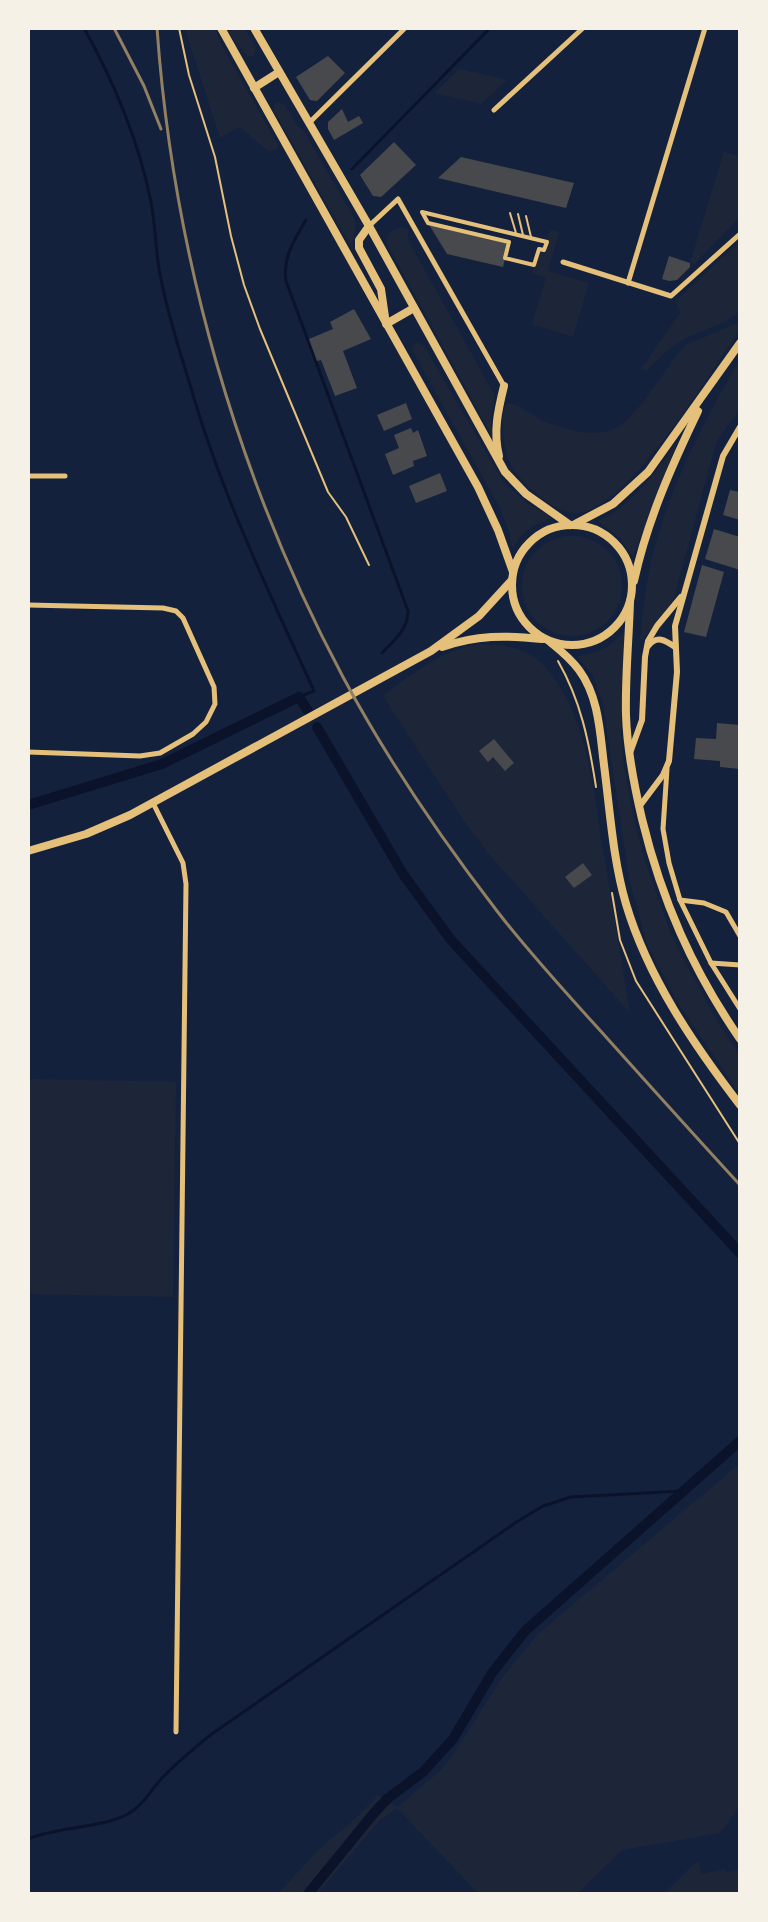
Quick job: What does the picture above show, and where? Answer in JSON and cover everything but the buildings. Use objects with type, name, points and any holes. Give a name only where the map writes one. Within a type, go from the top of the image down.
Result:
[{"type":"highway","points":[[572,525],[613,504],[638,483],[657,461],[740,343]]},
{"type":"highway","points":[[707,391],[660,497],[640,556],[630,601],[626,695],[630,756],[639,807],[654,862],[681,938],[705,986],[740,1039]]},
{"type":"highway","points":[[632,590],[630,568],[621,549],[605,534],[585,526],[572,525],[558,526],[538,535],[522,552],[513,576],[512,595],[520,616],[535,633],[547,640],[579,670],[593,696],[600,728],[621,881],[639,940],[655,974],[682,1021],[740,1105]]},
{"type":"highway","points":[[28,851],[96,830],[153,803],[430,651],[479,616],[513,576]]},
{"type":"highway","points":[[430,651],[479,637],[509,636],[547,640],[572,646],[583,645],[604,637],[621,621],[630,601]]},
{"type":"main road","points":[[221,28],[485,501],[498,530],[513,576]]},
{"type":"main road","points":[[254,28],[369,226],[505,472],[526,494],[572,525]]},
{"type":"main road","points":[[254,88],[279,72]]},
{"type":"main road","points":[[369,226],[359,240],[359,248],[381,289],[386,324]]},
{"type":"main road","points":[[386,324],[414,308]]},
{"type":"main road","points":[[504,386],[496,430],[499,455],[505,472]]},
{"type":"street","points":[[309,123],[405,28]]},
{"type":"street","points":[[494,110],[583,28]]},
{"type":"street","points":[[628,283],[705,28]]},
{"type":"street","points":[[369,226],[398,199],[504,386]]},
{"type":"street","points":[[422,212],[516,234],[546,242],[544,250],[539,249],[534,265],[505,258],[509,242],[428,223],[422,212]]},
{"type":"street","points":[[562,262],[671,296],[740,234]]},
{"type":"street","points":[[740,427],[723,456],[675,626],[677,672],[663,829],[669,863],[680,900],[711,963],[740,1009]]},
{"type":"street","points":[[28,476],[65,476]]},
{"type":"street","points":[[630,756],[642,720],[646,649],[651,633],[683,595]]},
{"type":"street","points":[[28,605],[163,608],[176,611],[183,618],[216,690],[216,700],[209,717],[197,731],[165,751],[140,756],[28,752]]},
{"type":"street","points":[[646,649],[656,639],[675,647]]},
{"type":"street","points":[[639,807],[667,769]]},
{"type":"street","points":[[153,803],[183,863],[186,884],[176,1732]]},
{"type":"street","points":[[680,900],[704,903],[726,912],[740,936]]},
{"type":"street","points":[[711,963],[740,965]]},
{"type":"lane","points":[[178,28],[189,75],[215,157],[237,260],[252,308],[328,492],[346,518],[369,565]]},
{"type":"lane","points":[[510,213],[516,234]]},
{"type":"lane","points":[[518,214],[524,236]]},
{"type":"lane","points":[[526,216],[532,238]]},
{"type":"shaded area","points":[[185,29],[215,29],[221,44],[279,147],[269,152],[240,127],[220,138]]},
{"type":"shaded area","points":[[226,29],[245,29],[256,47],[254,56],[247,56]]},
{"type":"shaded area","points":[[459,69],[507,80],[481,104],[435,93]]},
{"type":"shaded area","points":[[278,102],[285,105],[297,125],[305,133],[354,218],[356,227],[354,252],[274,111],[274,105]]},
{"type":"shaded area","points":[[724,152],[739,156],[739,218],[694,264],[690,263]]},
{"type":"shaded area","points":[[404,227],[408,229],[408,240],[495,396],[491,419],[492,436],[386,242],[392,231]]},
{"type":"shaded area","points":[[550,230],[559,232],[548,271],[589,283],[573,337],[532,324],[546,277],[532,274],[539,249],[544,250]]},
{"type":"shaded area","points":[[739,242],[739,312],[721,324],[682,340],[647,371],[641,369],[681,312],[675,302]]},
{"type":"shaded area","points":[[738,323],[739,331],[667,435],[621,488],[599,505],[579,513],[561,510],[533,491],[513,469],[503,436],[503,417],[507,403],[563,428],[588,433],[612,430],[621,425],[639,407],[686,345]]},
{"type":"shaded area","points":[[417,342],[424,346],[504,483],[527,503],[553,518],[529,529],[512,549],[501,510],[412,350]]},
{"type":"shaded area","points":[[739,361],[739,410],[718,439],[715,447],[673,601],[640,643],[649,572],[667,509],[699,433]]},
{"type":"shaded area","points":[[679,439],[633,557],[620,538],[598,521],[623,506],[644,486]]},
{"type":"shaded area","points":[[572,536],[600,544],[614,558],[622,586],[614,614],[600,628],[572,636],[544,628],[530,614],[522,586],[530,558],[544,544]]},
{"type":"shaded area","points":[[624,632],[621,732],[624,767],[636,828],[669,929],[720,1026],[739,1053],[739,1093],[678,1003],[647,944],[629,879],[603,704],[592,674],[577,656],[603,649]]},
{"type":"shaded area","points":[[479,644],[506,646],[531,655],[545,667],[560,687],[572,709],[581,732],[592,782],[630,1013],[488,853],[464,821],[383,696],[439,657]]},
{"type":"shaded area","points":[[29,1079],[176,1082],[173,1297],[29,1294]]},
{"type":"shaded area","points":[[739,1464],[739,1807],[720,1833],[622,1850],[578,1893],[478,1893],[397,1808],[379,1821],[318,1893],[279,1893],[317,1851],[354,1820],[378,1795],[397,1807],[439,1772],[453,1755],[501,1679],[537,1635]]},
{"type":"shaded area","points":[[696,1862],[699,1862],[701,1874],[726,1869],[727,1872],[739,1870],[739,1893],[664,1893]]},
{"type":"waterway","points":[[84,28],[115,91],[140,157],[151,202],[164,293],[174,334],[203,427],[231,504],[314,691],[299,697]]},
{"type":"waterway","points":[[352,169],[490,28]]},
{"type":"waterway","points":[[306,220],[288,257],[286,281],[408,611],[403,629],[382,653]]},
{"type":"waterway","points":[[28,805],[162,764],[299,697],[308,711]]},
{"type":"waterway","points":[[317,727],[403,874],[451,940],[740,1253]]},
{"type":"waterway","points":[[308,1894],[387,1799],[423,1772],[453,1739],[492,1673],[525,1631],[740,1441]]},
{"type":"waterway","points":[[28,1839],[105,1822],[128,1814],[143,1802],[168,1771],[209,1736],[515,1523],[543,1506],[571,1497],[682,1491]]},
{"type":"railway","points":[[114,28],[144,86],[161,129]]},
{"type":"railway","points":[[157,28],[165,112],[178,196],[195,280],[216,362],[242,444],[271,523],[305,601],[343,677],[415,797],[497,911],[550,975],[740,1185]]}]
